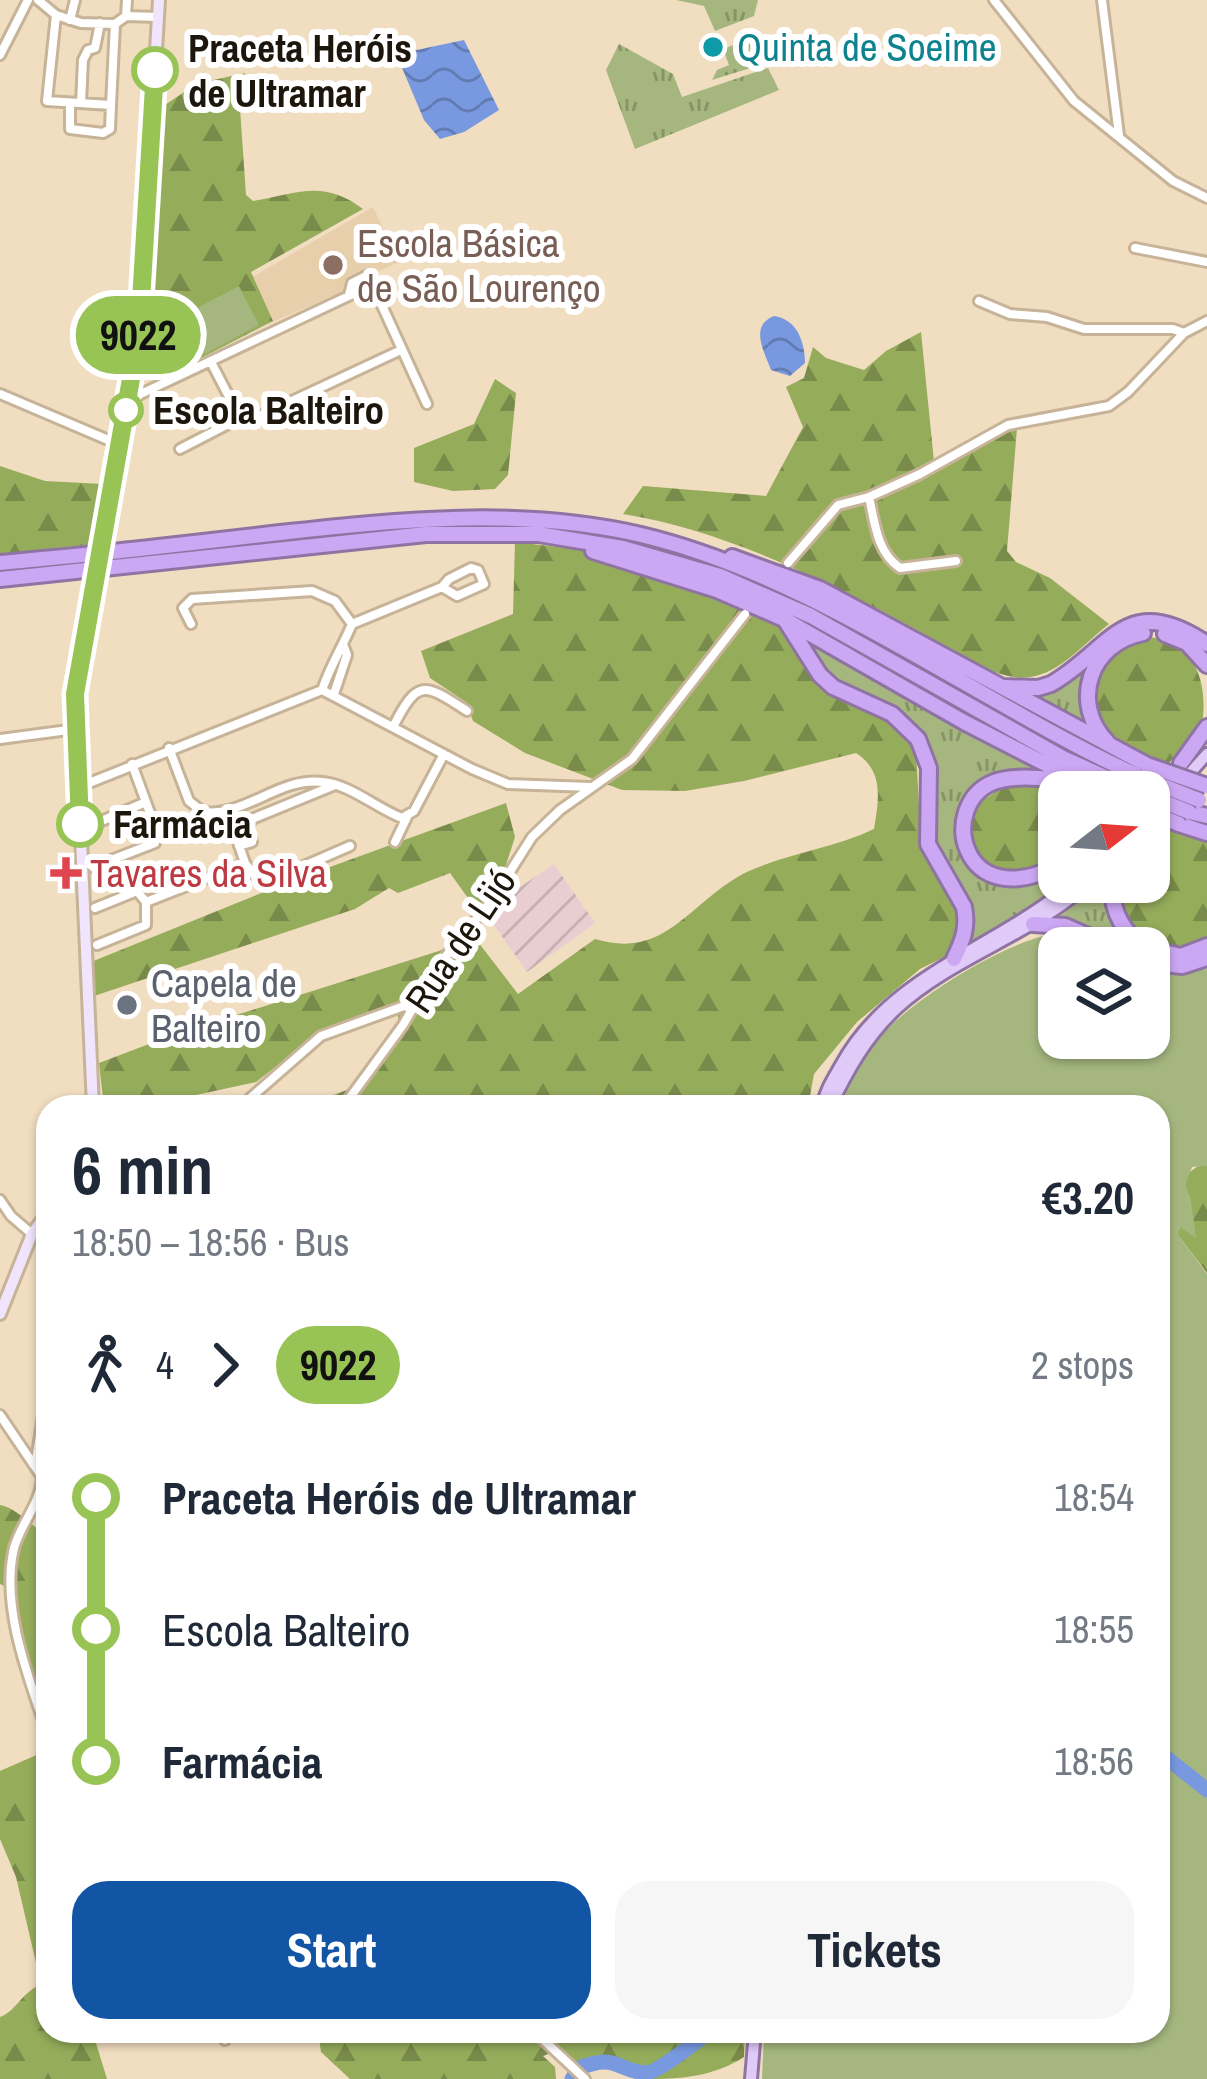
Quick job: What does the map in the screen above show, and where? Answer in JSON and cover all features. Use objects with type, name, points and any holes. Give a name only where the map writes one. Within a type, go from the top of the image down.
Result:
[{"type":"highway","points":[[0,563],[426,518],[540,520],[661,535],[820,589],[1116,751]]},
{"type":"highway","points":[[0,579],[426,534],[538,534],[623,548],[720,576],[811,616],[1065,759],[1107,771]]},
{"type":"highway","points":[[640,535],[726,563],[817,603],[1121,771]]},
{"type":"highway","points":[[579,541],[590,550],[717,590],[784,619],[1059,771]]},
{"type":"highway","points":[[784,619],[832,687],[892,714],[925,752],[928,844],[966,918],[964,939],[954,959]]},
{"type":"highway","points":[[988,682],[1024,689],[1051,684],[1118,630],[1136,624],[1173,626],[1207,644]]},
{"type":"highway","points":[[1131,771],[1091,720],[1092,670],[1111,645],[1138,633],[1172,635],[1196,650],[1207,665]]},
{"type":"highway","points":[[1188,765],[1207,732]]},
{"type":"highway","points":[[1038,778],[998,781],[979,791],[966,810],[968,850],[982,869],[993,877],[1022,881],[1038,874]]},
{"type":"highway","points":[[1196,805],[1205,829]]},
{"type":"highway","points":[[1033,924],[1066,927]]},
{"type":"highway","points":[[1170,954],[1180,956],[1207,946]]},
{"type":"highway","points":[[1170,965],[1207,958]]},
{"type":"main road","points":[[1170,781],[1207,754]]},
{"type":"main road","points":[[1170,789],[1188,765]]},
{"type":"main road","points":[[825,1095],[861,1032],[911,986],[1041,903]]},
{"type":"main road","points":[[833,1095],[855,1058],[898,1007],[1062,903]]},
{"type":"main road","points":[[752,2079],[754,2043]]},
{"type":"street","points":[[0,55],[28,0]]},
{"type":"street","points":[[38,0],[70,20],[115,24],[126,16],[158,17]]},
{"type":"street","points":[[70,20],[75,0]]},
{"type":"street","points":[[126,16],[127,0]]},
{"type":"street","points":[[92,1095],[75,694],[139,334],[160,0]]},
{"type":"street","points":[[994,0],[1066,93],[1180,186],[1207,198]]},
{"type":"street","points":[[1102,0],[1119,136]]},
{"type":"street","points":[[56,15],[47,100],[111,105]]},
{"type":"street","points":[[100,23],[94,48],[83,60],[70,129],[103,133],[110,129],[115,24]]},
{"type":"street","points":[[1135,248],[1207,262]]},
{"type":"street","points":[[128,400],[372,285],[427,404]]},
{"type":"street","points":[[979,301],[1010,314],[1047,317],[1084,328],[1184,333]]},
{"type":"street","points":[[788,563],[838,505],[920,474],[988,433],[1025,419],[1109,406],[1184,333],[1207,321]]},
{"type":"street","points":[[179,449],[401,350]]},
{"type":"street","points":[[211,362],[240,418]]},
{"type":"street","points":[[0,394],[120,446]]},
{"type":"street","points":[[869,497],[890,561],[900,568],[956,561]]},
{"type":"street","points":[[322,690],[352,624],[442,587],[471,568],[478,570],[484,584],[457,596],[442,587]]},
{"type":"street","points":[[191,624],[182,608],[192,599],[312,591],[341,606],[352,624]]},
{"type":"street","name":"Rua de Lijó","points":[[352,1095],[532,837],[632,760],[746,614]]},
{"type":"street","points":[[334,694],[346,655],[344,644]]},
{"type":"street","points":[[393,727],[417,689],[430,689],[467,711]]},
{"type":"street","points":[[79,787],[322,690],[508,784],[592,788]]},
{"type":"street","points":[[0,739],[76,729]]},
{"type":"street","points":[[169,748],[189,801],[203,812],[227,810],[311,781],[337,785],[383,810],[407,817]]},
{"type":"street","points":[[395,842],[444,754]]},
{"type":"street","points":[[94,867],[155,842],[157,832],[132,764]]},
{"type":"street","points":[[239,846],[252,842],[247,829],[252,819],[337,785]]},
{"type":"street","points":[[92,825],[146,802]]},
{"type":"street","points":[[227,810],[245,863],[259,880],[267,882],[350,846]]},
{"type":"street","points":[[146,902],[245,863]]},
{"type":"street","points":[[95,908],[139,890],[146,902],[146,925],[98,945]]},
{"type":"street","points":[[254,1095],[321,1036],[404,1006],[413,1009]]},
{"type":"street","points":[[0,1200],[32,1234]]},
{"type":"street","points":[[0,1313],[36,1228]]},
{"type":"street","points":[[0,1415],[35,1462]]},
{"type":"street","points":[[35,1462],[36,1456]]},
{"type":"street","points":[[36,1500],[15,1544],[10,1586],[36,1695]]},
{"type":"street","points":[[546,2043],[578,2075]]},
{"type":"shaded area","name":"Escola Básica de São Lourenço","points":[[373,207],[399,262],[373,274],[369,268],[349,277],[342,292],[268,324],[247,280]]},
{"type":"shaded area","points":[[554,864],[595,923],[527,972],[494,925],[504,898]]},
{"type":"green space","points":[[676,0],[758,0],[754,16],[715,31],[704,6]]},
{"type":"green space","points":[[762,34],[770,62],[712,80],[717,70],[729,65],[723,49]]},
{"type":"green space","points":[[619,44],[673,74],[682,97],[768,68],[779,90],[635,149],[606,70]]},
{"type":"green space","points":[[245,73],[240,109],[246,195],[253,201],[323,191],[363,209],[251,272],[273,321],[199,359],[182,312],[145,327],[159,109],[196,84]]},
{"type":"green space","points":[[239,286],[259,325],[205,354],[184,315]]},
{"type":"green space","points":[[921,332],[934,462],[1018,416],[1007,551],[1016,562],[1050,578],[1109,624],[1044,673],[1013,677],[995,672],[768,557],[672,524],[623,514],[643,486],[766,496],[803,427],[786,387],[804,378],[813,347],[826,358],[864,370],[886,351]]},
{"type":"green space","points":[[495,379],[516,393],[508,475],[495,489],[453,491],[414,482],[414,448],[474,424]]},
{"type":"green space","points":[[0,466],[45,481],[103,484],[95,544],[0,554]]},
{"type":"green space","points":[[515,542],[591,551],[664,572],[786,624],[816,678],[842,700],[900,722],[916,749],[921,845],[958,903],[963,920],[946,956],[920,969],[857,1022],[814,1074],[810,1095],[333,1095],[347,1090],[399,1024],[397,1007],[318,1034],[256,1082],[196,1095],[103,1095],[99,1063],[442,950],[483,919],[450,873],[398,893],[389,888],[355,909],[91,997],[91,962],[286,883],[506,803],[515,837],[496,896],[475,938],[518,994],[595,939],[620,944],[660,935],[749,871],[874,829],[875,777],[856,753],[685,791],[622,790],[525,753],[473,721],[466,702],[430,678],[421,651],[513,614]]},
{"type":"green space","points":[[804,637],[1049,771],[1019,774],[963,808],[978,873],[999,882],[1038,880],[1038,903],[967,943],[972,916],[935,842],[934,767],[926,739],[900,714],[843,689]]},
{"type":"green space","points":[[1148,637],[1185,653],[1202,687],[1203,717],[1168,764],[1120,745],[1108,733],[1094,702],[1094,687],[1107,661],[1118,650]]},
{"type":"green space","points":[[1101,646],[1094,731],[1021,694],[1033,693]]},
{"type":"green space","points":[[1038,784],[1038,870],[1024,875],[985,864],[974,844],[978,804],[1005,785]]},
{"type":"green space","points":[[1170,828],[1207,843],[1207,940],[1170,946],[1170,927],[1131,927],[1119,903],[1170,903]]},
{"type":"green space","points":[[1076,903],[1119,903],[1129,927],[1082,927],[1058,918]]},
{"type":"green space","points":[[1038,938],[1038,1059],[1170,1059],[1170,972],[1207,969],[1207,1166],[1192,1167],[1185,1185],[1196,1238],[1180,1227],[1177,1234],[1207,1274],[1207,2079],[762,2079],[764,2043],[1170,2043],[1170,1095],[844,1095],[875,1043],[897,1020],[965,972]]},
{"type":"green space","points":[[1201,1164],[1207,1166],[1207,1273],[1177,1234],[1191,1201],[1185,1186],[1187,1174]]},
{"type":"green space","points":[[0,1505],[36,1528],[36,1689],[14,1615],[13,1590],[0,1584]]},
{"type":"green space","points":[[36,1755],[36,1963],[16,1877],[0,1839],[0,1771]]},
{"type":"green space","points":[[36,1987],[36,2043],[96,2043],[107,2079],[0,2079],[0,2017]]},
{"type":"green space","points":[[320,2043],[745,2043],[744,2057],[723,2068],[689,2077],[652,2079],[611,2065],[579,2067],[554,2052],[543,2056],[555,2067],[556,2079],[350,2079],[321,2052]]},
{"type":"water","points":[[464,40],[499,110],[464,132],[440,139],[424,120],[400,63],[407,52]]},
{"type":"water","points":[[774,316],[794,327],[803,347],[805,363],[790,376],[771,370],[762,347],[762,326]]},
{"type":"waterway","points":[[1170,1761],[1207,1790]]},
{"type":"waterway","points":[[572,2079],[579,2068],[601,2062],[650,2072],[694,2043]]},
{"type":"bus line","name":"9022","points":[[80,824],[75,694],[139,334],[155,70]]},
{"type":"place","name":"Quinta de Soeime","points":[[713,47]]},
{"type":"place","name":"Praceta Heróis de Ultramar","points":[[155,70]]},
{"type":"place","name":"Escola Básica de São Lourenço","points":[[333,265]]},
{"type":"place","name":"Escola Balteiro","points":[[126,410]]},
{"type":"place","name":"Farmácia","points":[[80,824]]},
{"type":"place","name":"Tavares da Silva","points":[[66,873]]},
{"type":"place","name":"Capela de Balteiro","points":[[127,1005]]}]
